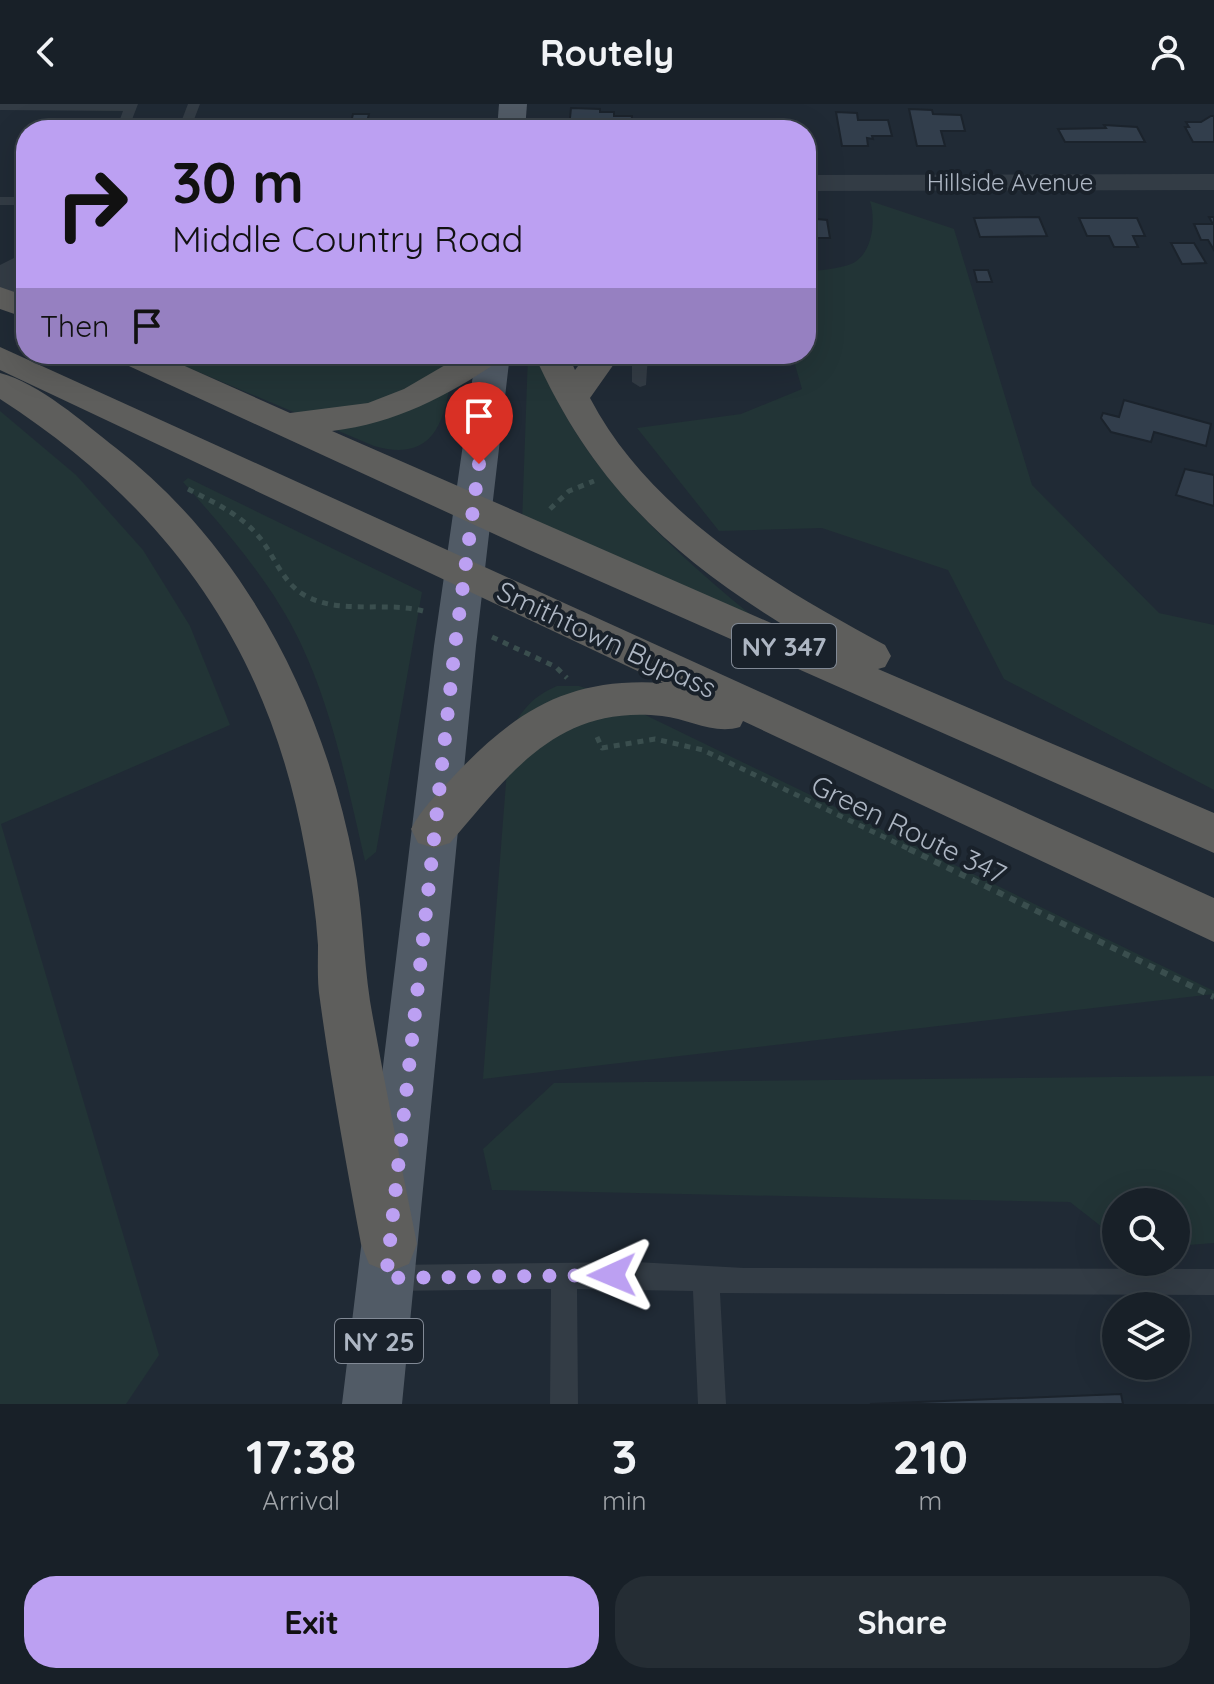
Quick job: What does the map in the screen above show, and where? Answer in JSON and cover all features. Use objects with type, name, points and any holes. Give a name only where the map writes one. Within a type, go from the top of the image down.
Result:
[{"type":"highway","name":"Smithtown Bypass","points":[[0,357],[1214,921]]},
{"type":"highway","name":"NY 347","points":[[153,364],[473,509],[1214,834]]},
{"type":"highway","points":[[289,424],[349,419],[386,411],[421,397],[474,364]]},
{"type":"highway","points":[[556,364],[572,398],[604,450],[621,471],[682,530],[736,572],[834,636],[1096,782]]},
{"type":"highway","points":[[572,398],[597,364]]},
{"type":"highway","points":[[0,384],[34,404],[91,447],[172,520],[222,582],[267,657],[301,741],[326,833],[338,913],[344,996],[387,1261]]},
{"type":"highway","points":[[434,829],[517,739],[547,719],[597,702],[663,700],[825,740]]},
{"type":"main road","name":"NY 25","points":[[372,1404],[434,829],[489,364]]},
{"type":"street","name":"Hillside Avenue","points":[[816,183],[1214,182]]},
{"type":"street","points":[[9,301],[4,275],[16,267]]},
{"type":"lane","points":[[0,106],[131,106]]},
{"type":"lane","points":[[640,364],[640,382]]},
{"type":"lane","points":[[387,1261],[564,1276],[1214,1282]]},
{"type":"lane","points":[[564,1276],[564,1404]]},
{"type":"lane","points":[[706,1279],[712,1404]]},
{"type":"path","points":[[544,518],[561,496],[602,478]]},
{"type":"path","points":[[184,487],[244,522],[259,536],[287,582],[310,599],[409,606]]},
{"type":"path","points":[[509,643],[556,667],[569,683]]},
{"type":"path","points":[[523,650],[529,643]]},
{"type":"path","name":"Green Route 347","points":[[591,725],[602,748],[655,739],[703,750],[1214,997]]},
{"type":"shaded area","points":[[870,201],[954,229],[1032,485],[1159,613],[1214,625],[1214,790],[1004,679],[948,570],[822,528],[719,531],[637,428],[741,414],[802,389],[795,364],[816,364],[816,271],[851,264],[858,259],[868,245],[873,218]]},
{"type":"shaded area","points":[[180,364],[453,364],[444,411],[438,427],[428,439],[415,447],[397,450],[374,446]]},
{"type":"shaded area","points":[[528,364],[544,364],[563,411],[583,443],[629,502],[683,556],[768,629],[522,523]]},
{"type":"shaded area","points":[[0,411],[76,475],[143,550],[190,626],[230,725],[1,824],[159,1355],[126,1404],[0,1404]]},
{"type":"shaded area","points":[[188,478],[422,592],[376,852],[365,861],[331,723],[301,644],[263,580],[183,482]]},
{"type":"shaded area","points":[[557,686],[579,686],[598,692],[1214,991],[1214,994],[483,1079],[510,731],[529,704]]},
{"type":"shaded area","points":[[1214,1076],[1214,1243],[1190,1245],[1190,1188],[1102,1188],[1102,1227],[1070,1202],[492,1190],[483,1149],[554,1083]]},
{"type":"building","points":[[571,108],[600,109],[600,112],[614,112],[614,116],[632,116],[632,120],[570,120]]},
{"type":"building","points":[[909,109],[961,115],[965,131],[941,131],[945,146],[917,146]]},
{"type":"building","points":[[836,112],[857,113],[858,120],[888,120],[892,136],[867,138],[868,146],[842,146]]},
{"type":"building","points":[[353,114],[369,114],[368,120],[352,120]]},
{"type":"building","points":[[1214,116],[1214,142],[1193,142],[1185,127],[1189,127],[1186,122],[1201,122]]},
{"type":"building","points":[[1104,125],[1137,127],[1145,142],[1065,142],[1058,129],[1106,128]]},
{"type":"building","points":[[1039,217],[1047,236],[980,237],[974,218]]},
{"type":"building","points":[[1209,217],[1214,217],[1214,250],[1208,240],[1201,240],[1194,224],[1213,224]]},
{"type":"building","points":[[1079,218],[1137,218],[1145,236],[1133,236],[1138,247],[1114,247],[1109,236],[1087,236]]},
{"type":"building","points":[[816,219],[827,220],[830,238],[816,238]]},
{"type":"building","points":[[1171,243],[1194,243],[1206,263],[1182,264]]},
{"type":"building","points":[[974,270],[988,270],[992,282],[977,282]]},
{"type":"building","points":[[1124,400],[1211,424],[1206,446],[1154,432],[1151,442],[1111,432],[1101,418],[1103,413],[1119,417]]},
{"type":"building","points":[[1185,469],[1214,475],[1214,506],[1176,495]]},
{"type":"building","points":[[1121,1394],[1123,1404],[870,1404]]},
{"type":"route","points":[[479,464],[434,829],[386,1278],[612,1275]]}]
